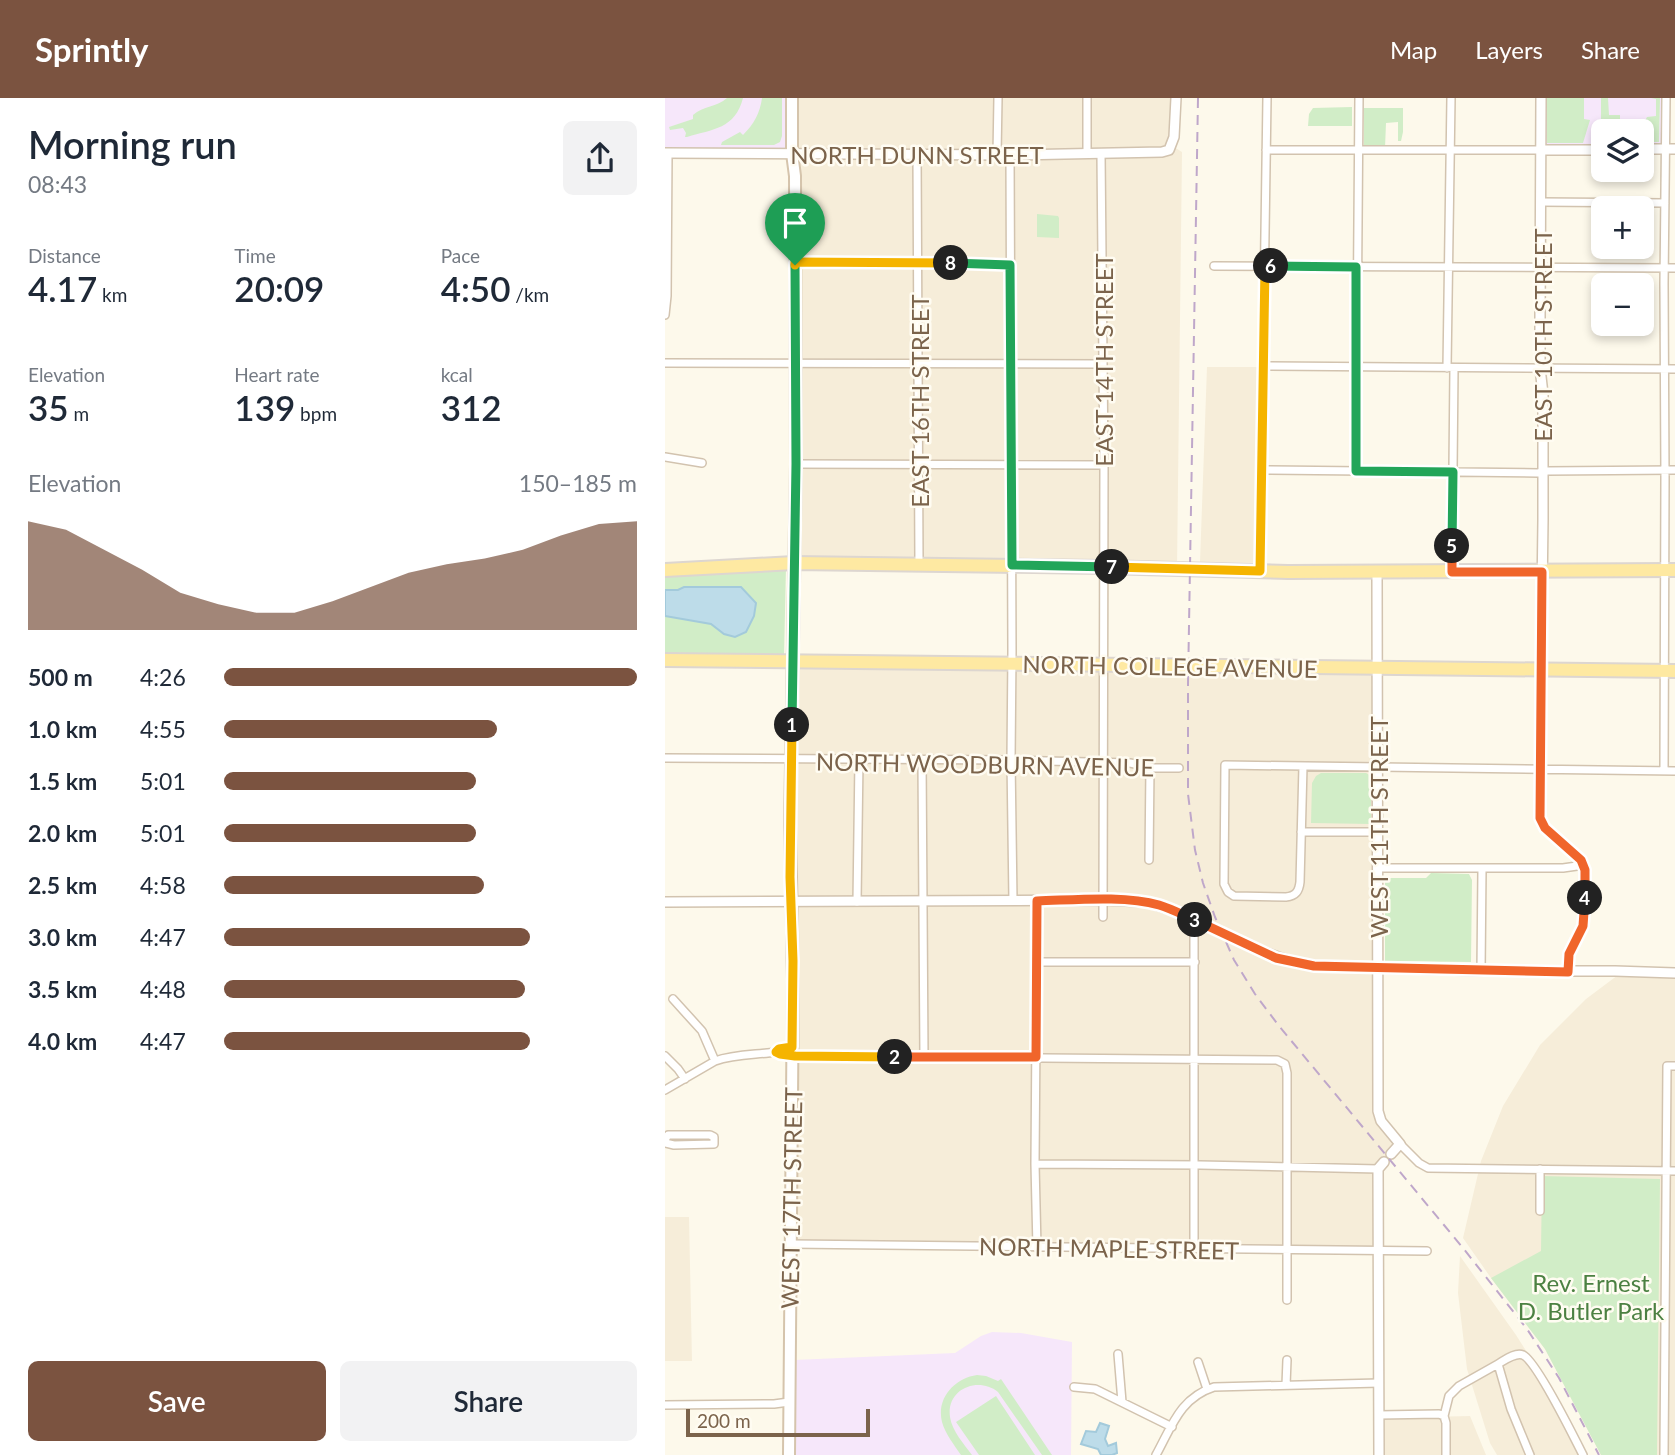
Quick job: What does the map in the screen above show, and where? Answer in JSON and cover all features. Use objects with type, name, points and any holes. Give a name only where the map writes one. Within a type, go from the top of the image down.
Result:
[{"type":"main road","name":"WEST 17TH STREET","points":[[789,1455],[793,961],[791,759],[796,464],[795,176],[792,153],[792,98]]},
{"type":"main road","points":[[665,570],[794,563],[1377,572],[1670,570]]},
{"type":"main road","name":"NORTH COLLEGE AVENUE","points":[[665,660],[1670,671]]},
{"type":"street","points":[[997,155],[998,98]]},
{"type":"street","points":[[1087,98],[1087,154]]},
{"type":"street","name":"NORTH DUNN STREET","points":[[666,153],[1150,153],[1169,150],[1174,137],[1175,98]]},
{"type":"street","points":[[1260,571],[1267,98]]},
{"type":"street","points":[[1356,471],[1359,98]]},
{"type":"street","points":[[1451,98],[1448,268],[1453,472],[1452,572]]},
{"type":"street","name":"EAST 10TH STREET","points":[[1541,98],[1541,670]]},
{"type":"street","points":[[1664,771],[1670,671],[1664,268],[1665,203],[1670,149],[1666,98]]},
{"type":"street","points":[[1266,150],[1591,150]]},
{"type":"street","points":[[665,315],[666,153]]},
{"type":"street","name":"EAST 16TH STREET","points":[[917,154],[919,564]]},
{"type":"street","name":"EAST 14TH STREET","points":[[1101,154],[1104,465],[1103,917]]},
{"type":"street","points":[[1010,155],[1013,901]]},
{"type":"street","points":[[1541,202],[1665,203]]},
{"type":"street","points":[[1665,223],[1675,223]]},
{"type":"street","points":[[795,262],[1010,265]]},
{"type":"street","points":[[1214,265],[1675,268]]},
{"type":"street","points":[[665,363],[1103,364]]},
{"type":"street","points":[[1263,366],[1675,369]]},
{"type":"street","points":[[665,457],[702,463]]},
{"type":"street","points":[[796,464],[1104,465]]},
{"type":"street","points":[[1262,470],[1675,470]]},
{"type":"street","name":"WEST 11TH STREET","points":[[1377,572],[1378,1114],[1400,1144]]},
{"type":"street","points":[[1541,670],[1540,818],[1545,828],[1581,860],[1585,870],[1584,919],[1582,930],[1569,954],[1568,972]]},
{"type":"street","name":"NORTH WOODBURN AVENUE","points":[[665,758],[1011,760],[1130,763],[1150,768],[1179,768]]},
{"type":"street","points":[[857,902],[859,760]]},
{"type":"street","points":[[922,760],[924,1057]]},
{"type":"street","points":[[1303,766],[1298,890],[1293,896],[1234,897],[1224,884],[1225,765],[1541,769],[1675,771]]},
{"type":"street","points":[[1149,860],[1150,768]]},
{"type":"street","points":[[1301,832],[1378,832]]},
{"type":"street","points":[[1378,868],[1563,868],[1584,865]]},
{"type":"street","points":[[1481,971],[1482,869]]},
{"type":"street","points":[[1037,901],[1037,1248]]},
{"type":"street","points":[[665,902],[1147,902],[1175,911],[1276,958],[1305,965],[1481,971],[1675,973]]},
{"type":"street","points":[[1194,935],[1194,1249]]},
{"type":"street","points":[[1036,962],[1195,962]]},
{"type":"street","points":[[673,999],[702,1031],[715,1061]]},
{"type":"street","points":[[665,1090],[715,1061],[740,1055],[776,1052],[779,1049],[924,1057],[1277,1060],[1285,1064],[1287,1073],[1287,1300]]},
{"type":"street","points":[[665,1056],[684,1079]]},
{"type":"street","points":[[1664,1455],[1666,1171],[1671,1066]]},
{"type":"street","points":[[668,1135],[711,1135],[715,1141],[714,1144],[674,1145],[665,1142],[668,1135]]},
{"type":"street","points":[[1379,1455],[1378,1251],[1384,1162],[1400,1144],[1428,1168],[1675,1171]]},
{"type":"street","points":[[1035,1164],[1288,1167],[1384,1162]]},
{"type":"street","points":[[1540,1169],[1540,1211]]},
{"type":"street","name":"NORTH MAPLE STREET","points":[[790,1244],[1427,1251]]},
{"type":"street","points":[[1666,1252],[1675,1252]]},
{"type":"street","points":[[1665,1340],[1675,1340]]},
{"type":"street","points":[[1118,1354],[1122,1402]]},
{"type":"street","points":[[1446,1455],[1444,1416],[1451,1393],[1515,1355],[1527,1358],[1562,1414],[1583,1455]]},
{"type":"street","points":[[1286,1385],[1287,1360]]},
{"type":"street","points":[[1198,1362],[1207,1389]]},
{"type":"street","points":[[1498,1364],[1511,1409],[1531,1455]]},
{"type":"street","points":[[1156,1455],[1185,1404],[1207,1389],[1221,1386],[1379,1383]]},
{"type":"street","points":[[1074,1387],[1095,1389],[1172,1427]]},
{"type":"street","points":[[665,1405],[789,1402]]},
{"type":"street","points":[[1379,1415],[1444,1416]]},
{"type":"street","points":[[1664,1426],[1675,1426]]},
{"type":"shaded area","points":[[665,98],[788,98],[788,150],[665,149]]},
{"type":"shaded area","points":[[788,98],[1174,98],[1174,147],[1182,152],[1177,569],[795,564]]},
{"type":"shaded area","points":[[1544,98],[1664,98],[1663,147],[1654,147],[1654,119],[1591,119],[1591,147],[1544,147]]},
{"type":"shaded area","points":[[1207,367],[1265,367],[1264,563],[1200,562]]},
{"type":"shaded area","points":[[791,661],[1377,664],[1379,1119],[1399,1144],[1379,1168],[1377,1252],[789,1244]]},
{"type":"shaded area","points":[[1622,972],[1675,973],[1675,1455],[1601,1455],[1545,1349],[1463,1238],[1481,1161],[1503,1106],[1540,1045],[1586,999]]},
{"type":"shaded area","points":[[665,1217],[689,1217],[692,1361],[665,1361]]},
{"type":"shaded area","points":[[1460,1256],[1516,1335],[1558,1401],[1583,1455],[1497,1455],[1490,1443],[1467,1369],[1458,1293]]},
{"type":"shaded area","points":[[992,1332],[1021,1333],[1072,1342],[1071,1455],[794,1455],[794,1360],[955,1353]]},
{"type":"shaded area","points":[[1470,1416],[1486,1455],[1385,1455],[1385,1418]]},
{"type":"green space","points":[[727,98],[743,98],[735,116],[722,126],[687,137],[683,128],[670,130],[669,127],[693,119],[697,112]]},
{"type":"green space","points":[[762,98],[782,98],[780,142],[774,145],[721,145],[740,132],[743,135],[747,131],[758,113]]},
{"type":"green space","points":[[1547,98],[1584,98],[1584,119],[1590,120],[1583,143],[1547,143]]},
{"type":"green space","points":[[1601,98],[1608,98],[1609,115],[1620,115],[1620,119],[1601,119]]},
{"type":"green space","points":[[1651,98],[1660,98],[1659,142],[1654,142],[1654,119],[1646,119],[1656,116],[1656,99]]},
{"type":"green space","points":[[1352,107],[1352,126],[1308,126],[1309,114],[1313,108]]},
{"type":"green space","points":[[1364,108],[1403,108],[1401,141],[1398,141],[1398,122],[1386,123],[1385,148],[1364,149]]},
{"type":"green space","points":[[1037,214],[1058,216],[1059,238],[1037,237]]},
{"type":"green space","points":[[786,567],[784,657],[665,655],[665,573]]},
{"type":"green space","points":[[1321,773],[1366,773],[1371,776],[1371,824],[1311,823],[1312,783]]},
{"type":"green space","points":[[1431,873],[1469,874],[1472,880],[1471,962],[1385,961],[1385,880],[1426,878]]},
{"type":"green space","name":"Rev. Ernest D. Butler Park","points":[[1542,1176],[1660,1179],[1657,1455],[1601,1455],[1545,1349],[1491,1278],[1541,1251]]},
{"type":"green space","points":[[977,1375],[998,1381],[1001,1379],[1052,1455],[1042,1455],[998,1392],[990,1387],[973,1385],[958,1393],[950,1407],[953,1427],[972,1455],[961,1455],[943,1426],[942,1405],[955,1385]]},
{"type":"green space","points":[[996,1396],[1035,1455],[979,1455],[956,1422]]},
{"type":"water","points":[[684,587],[741,587],[756,603],[754,616],[746,632],[735,637],[724,634],[711,624],[665,616],[665,590]]},
{"type":"water","points":[[1100,1423],[1109,1426],[1105,1439],[1108,1446],[1116,1443],[1117,1453],[1101,1455],[1098,1449],[1081,1444],[1086,1431],[1096,1432]]},
{"type":"railway","points":[[1198,98],[1188,794],[1195,850],[1203,883],[1234,960],[1255,994],[1527,1329],[1559,1378],[1599,1455]]},
{"type":"route","points":[[795,262],[918,262],[1010,265],[1012,565],[1260,571],[1265,266],[1356,267],[1356,471],[1453,472],[1452,572],[1542,572],[1540,818],[1545,828],[1581,860],[1585,867],[1583,926],[1570,950],[1568,972],[1314,966],[1276,958],[1175,911],[1147,902],[1037,901],[1036,1057],[795,1056],[776,1052],[792,1047],[790,863],[796,464],[795,265],[795,262]]}]
